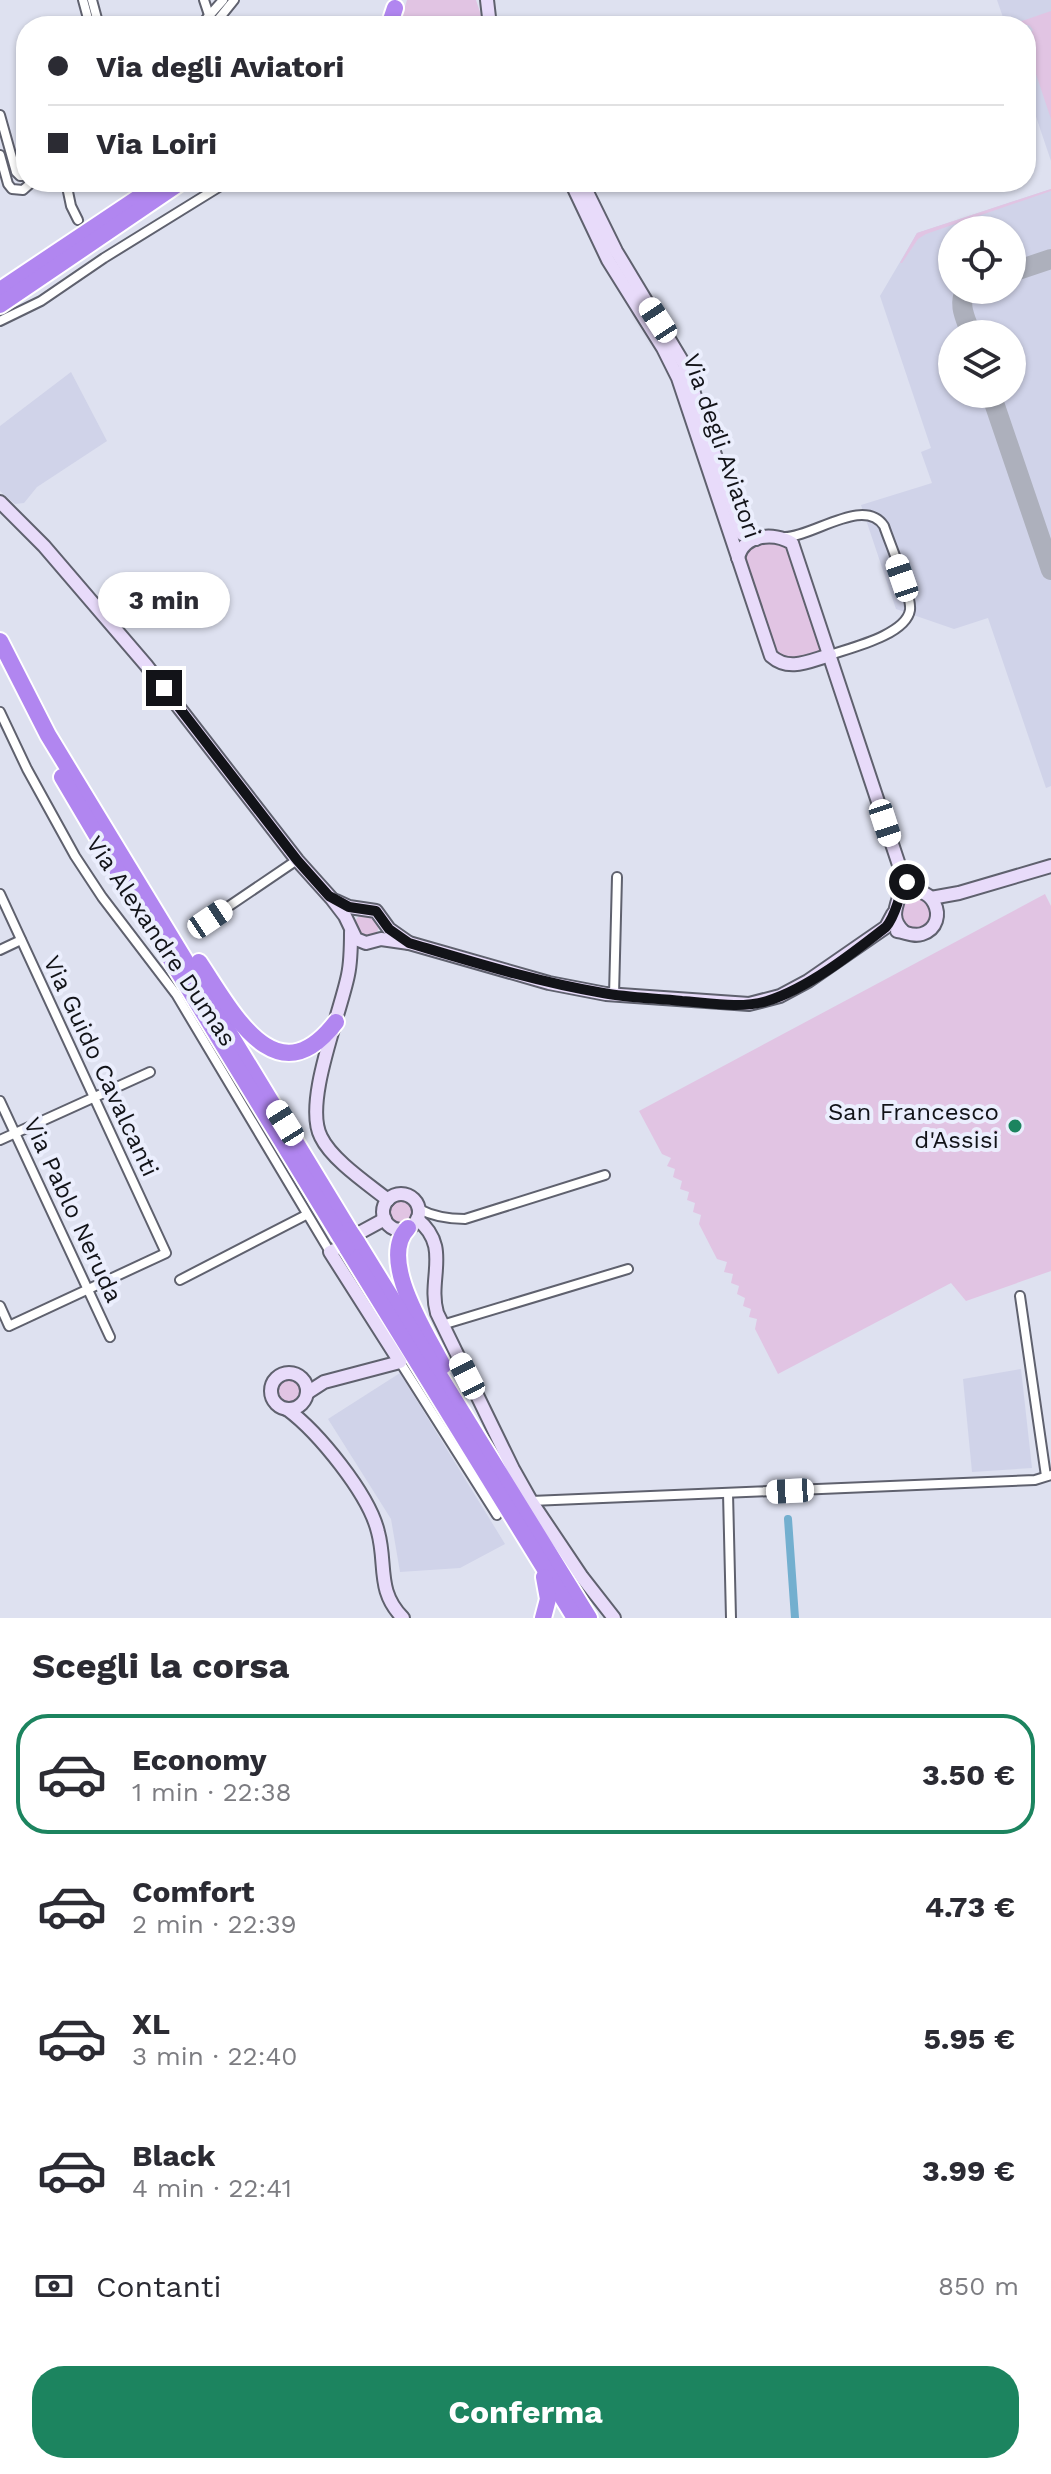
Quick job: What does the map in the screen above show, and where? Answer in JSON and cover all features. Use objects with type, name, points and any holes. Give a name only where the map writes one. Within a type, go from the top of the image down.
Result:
[{"type":"highway","points":[[0,275],[138,192]]},
{"type":"highway","points":[[0,291],[147,192]]},
{"type":"highway","points":[[0,291],[163,192]]},
{"type":"highway","points":[[0,305],[165,192]]},
{"type":"highway","points":[[0,641],[48,735],[121,853],[346,1242],[480,1443],[589,1618]]},
{"type":"highway","points":[[0,667],[143,914],[575,1618]]},
{"type":"highway","points":[[121,853],[248,1032],[262,1045],[281,1052],[299,1051],[317,1042],[336,1022]]},
{"type":"highway","points":[[415,1219],[401,1238],[398,1248],[399,1273],[480,1443]]},
{"type":"highway","points":[[535,1553],[547,1584],[548,1599],[543,1618]]},
{"type":"street","points":[[218,16],[234,0]]},
{"type":"street","points":[[0,115],[16,172]]},
{"type":"street","points":[[0,155],[8,184],[16,189]]},
{"type":"street","points":[[68,192],[78,220]]},
{"type":"street","points":[[0,321],[41,301],[211,192]]},
{"type":"street","name":"Via degli Aviatori","points":[[576,192],[608,260],[671,363],[771,656],[783,665],[791,665],[830,655]]},
{"type":"street","name":"Via degli Aviatori","points":[[587,192],[616,251],[684,364],[742,534],[756,539]]},
{"type":"street","points":[[95,246],[104,258]]},
{"type":"street","points":[[0,502],[44,546],[146,665],[297,860],[332,899],[360,941],[409,943],[518,974],[614,995],[717,1004],[764,1002],[808,981],[891,922],[902,893],[903,877]]},
{"type":"street","points":[[777,536],[791,537],[865,514],[879,519],[884,526],[909,599],[908,616],[897,628],[880,637],[830,655]]},
{"type":"street","name":"Via degli Aviatori","points":[[738,558],[743,546],[756,539],[777,536],[792,543],[903,877]]},
{"type":"street","name":"Via Alexandre Dumas","points":[[0,712],[75,856],[102,897],[176,994],[306,1215],[346,1242],[400,1362],[497,1515]]},
{"type":"street","points":[[210,919],[297,860]]},
{"type":"street","points":[[903,877],[915,891],[931,898],[1050,869]]},
{"type":"street","points":[[614,995],[617,877]]},
{"type":"street","points":[[898,899],[915,891]]},
{"type":"street","points":[[937,910],[959,893]]},
{"type":"street","name":"Via Guido Cavalcanti","points":[[0,894],[166,1253],[89,1290]]},
{"type":"street","points":[[874,936],[927,932],[937,919],[937,910],[931,898]]},
{"type":"street","points":[[332,899],[349,907],[376,911],[395,934],[409,943]]},
{"type":"street","points":[[364,909],[354,914],[348,975],[317,1093],[316,1123],[325,1145],[388,1200]]},
{"type":"street","points":[[893,914],[904,932]]},
{"type":"street","points":[[348,975],[360,950],[382,932],[383,920]]},
{"type":"street","points":[[0,950],[21,940]]},
{"type":"street","points":[[0,1140],[150,1072]]},
{"type":"street","name":"Via Pablo Neruda","points":[[0,1101],[110,1337]]},
{"type":"street","points":[[605,1175],[465,1219],[430,1215],[415,1219],[395,1228],[385,1219],[384,1211],[388,1200],[395,1195],[404,1194],[412,1198],[415,1219],[430,1230],[437,1247],[433,1301],[442,1325],[531,1501],[614,1618]]},
{"type":"street","points":[[180,1280],[306,1215]]},
{"type":"street","points":[[346,1242],[385,1219]]},
{"type":"street","points":[[442,1325],[628,1269]]},
{"type":"street","points":[[0,1306],[9,1326],[89,1290]]},
{"type":"street","points":[[531,1501],[1035,1480],[1049,1476],[1020,1296]]},
{"type":"street","points":[[400,1362],[324,1382],[285,1373],[272,1384],[273,1400],[307,1424],[373,1515],[381,1548],[384,1585],[392,1613],[403,1618]]},
{"type":"street","points":[[302,1379],[307,1424]]},
{"type":"street","points":[[287,1409],[324,1382]]},
{"type":"street","points":[[728,1493],[731,1618]]},
{"type":"shaded area","points":[[407,0],[476,0],[481,15],[403,16]]},
{"type":"shaded area","points":[[997,0],[1051,0],[1051,161],[1036,117],[1036,16],[1003,16]]},
{"type":"shaded area","points":[[1051,11],[1051,119],[1036,74],[1036,16]]},
{"type":"shaded area","points":[[1051,189],[1051,786],[1046,788],[988,618],[954,629],[896,609],[861,505],[932,483],[921,452],[931,448],[880,296],[917,233],[938,226],[938,304],[1026,304],[1026,216],[969,216]]},
{"type":"shaded area","points":[[1051,189],[978,216],[969,216]]},
{"type":"shaded area","points":[[938,226],[938,230],[918,239],[900,263],[917,233]]},
{"type":"shaded area","points":[[71,372],[107,441],[37,487],[24,503],[15,504],[0,491],[0,426]]},
{"type":"shaded area","points":[[769,541],[780,543],[789,551],[821,647],[818,653],[794,661],[775,654],[743,557],[747,547]]},
{"type":"shaded area","points":[[1045,894],[1051,906],[1051,1271],[966,1301],[951,1283],[778,1374],[755,1329],[757,1319],[749,1317],[751,1309],[743,1306],[745,1298],[737,1294],[739,1286],[731,1283],[733,1274],[724,1272],[727,1262],[717,1259],[699,1224],[701,1215],[693,1212],[695,1203],[687,1200],[689,1192],[680,1189],[682,1181],[673,1177],[675,1169],[667,1166],[671,1158],[662,1154],[639,1111]]},
{"type":"shaded area","points":[[916,897],[928,901],[932,913],[928,925],[916,929],[904,925],[900,913],[904,901]]},
{"type":"shaded area","points":[[367,913],[376,916],[379,925],[376,934],[367,937],[358,934],[355,925],[358,916]]},
{"type":"shaded area","points":[[402,1199],[411,1203],[415,1212],[411,1221],[402,1225],[393,1221],[389,1212],[393,1203]]},
{"type":"shaded area","points":[[1021,1369],[1032,1468],[972,1472],[963,1379]]},
{"type":"shaded area","points":[[400,1373],[505,1544],[460,1568],[400,1572],[391,1519],[328,1419]]},
{"type":"shaded area","points":[[289,1378],[298,1382],[302,1391],[298,1400],[289,1404],[280,1400],[276,1391],[280,1382]]},
{"type":"waterway","points":[[788,1519],[795,1618]]},
{"type":"taxiway","points":[[1026,267],[1051,259]]},
{"type":"taxiway","points":[[962,304],[966,320]]},
{"type":"taxiway","points":[[996,408],[1051,570]]},
{"type":"place","name":"San Francesco d'Assisi","points":[[1015,1126]]},
{"type":"route","points":[[164,688],[297,860],[332,899],[349,907],[376,911],[389,929],[409,943],[549,983],[606,994],[717,1004],[764,1002],[808,981],[886,927],[902,893],[903,877],[907,882]]}]
